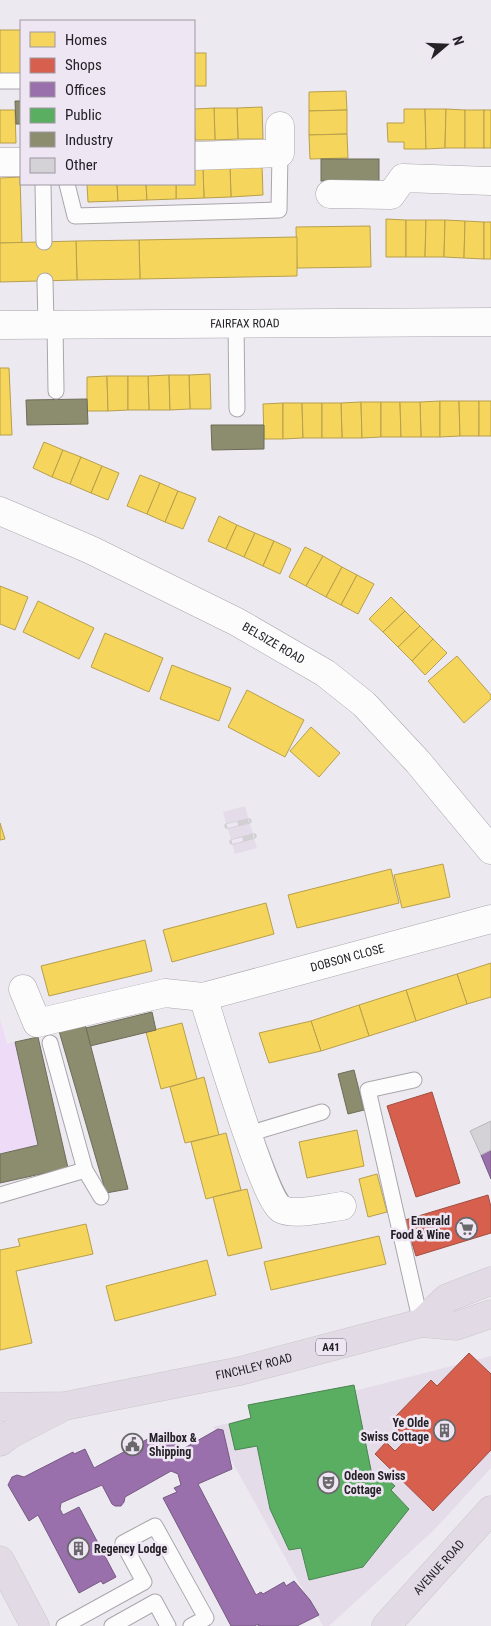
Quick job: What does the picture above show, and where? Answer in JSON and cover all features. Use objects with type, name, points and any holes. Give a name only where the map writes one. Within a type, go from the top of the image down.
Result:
[{"type":"highway","name":"FINCHLEY ROAD","points":[[0,1406],[65,1406],[240,1371],[421,1323],[447,1298],[491,1281]]},
{"type":"highway","name":"A41","points":[[421,1323],[456,1326],[491,1314]]},
{"type":"highway","name":"A41","points":[[0,1442],[16,1431],[65,1406]]},
{"type":"highway","name":"AVENUE ROAD","points":[[386,1626],[491,1510]]},
{"type":"highway","points":[[0,1560],[35,1626]]},
{"type":"street","points":[[195,156],[280,153],[280,126]]},
{"type":"street","points":[[0,162],[20,162]]},
{"type":"street","points":[[330,194],[391,195],[403,178],[491,181]]},
{"type":"street","name":"FAIRFAX ROAD","points":[[0,325],[491,322]]},
{"type":"street","name":"BELSIZE ROAD","points":[[0,511],[91,550],[237,622],[325,673],[364,704],[488,839]]},
{"type":"street","name":"DOBSON CLOSE","points":[[23,989],[37,1023],[165,993],[203,997],[491,919]]},
{"type":"street","points":[[203,997],[248,1134],[270,1194],[280,1208],[296,1212],[342,1206]]},
{"type":"lane","points":[[0,81],[20,81]]},
{"type":"lane","points":[[66,185],[75,216],[279,210],[280,153]]},
{"type":"lane","points":[[43,185],[44,242]]},
{"type":"lane","points":[[45,281],[56,391]]},
{"type":"lane","points":[[236,324],[237,409]]},
{"type":"lane","points":[[50,1043],[85,1170],[101,1197]]},
{"type":"lane","points":[[414,1080],[368,1090],[421,1323]]},
{"type":"lane","points":[[248,1134],[322,1112]]},
{"type":"lane","points":[[0,1196],[85,1170]]},
{"type":"lane","points":[[168,1626],[124,1544],[155,1526],[206,1618],[191,1626]]},
{"type":"lane","points":[[64,1626],[144,1582]]},
{"type":"lane","points":[[112,1626],[155,1602]]},
{"type":"shaded area","points":[[245,806],[257,848],[235,854],[223,812]]},
{"type":"shaded area","points":[[0,1019],[7,1044],[15,1042],[38,1145],[0,1154]]},
{"type":"shaded area","points":[[491,1356],[491,1468],[434,1530],[329,1626],[323,1626],[213,1427]]},
{"type":"building: Homes","points":[[0,30],[20,30],[20,77],[0,77]]},
{"type":"building: Homes","points":[[195,53],[206,53],[206,86],[195,86]]},
{"type":"building: Homes","points":[[346,91],[347,110],[309,111],[309,92]]},
{"type":"building: Homes","points":[[262,107],[263,139],[238,139],[237,108]]},
{"type":"building: Homes","points":[[214,108],[237,108],[238,139],[215,140]]},
{"type":"building: Homes","points":[[214,108],[215,140],[195,140],[195,109]]},
{"type":"building: Homes","points":[[404,109],[425,109],[426,149],[404,149],[404,142],[388,142],[387,123],[404,123]]},
{"type":"building: Homes","points":[[425,109],[446,109],[445,148],[426,149]]},
{"type":"building: Homes","points":[[446,109],[465,110],[465,148],[445,148]]},
{"type":"building: Homes","points":[[0,110],[15,110],[16,143],[0,143]]},
{"type":"building: Homes","points":[[347,110],[347,134],[309,135],[309,111]]},
{"type":"building: Homes","points":[[465,110],[484,110],[484,148],[465,148]]},
{"type":"building: Homes","points":[[484,110],[491,110],[491,148],[484,148]]},
{"type":"building: Homes","points":[[347,134],[348,158],[310,159],[309,135]]},
{"type":"building: Homes","points":[[262,165],[263,195],[231,197],[230,167]]},
{"type":"building: Homes","points":[[230,167],[231,197],[204,198],[203,168]]},
{"type":"building: Homes","points":[[195,168],[203,168],[204,198],[176,199],[176,185],[195,185]]},
{"type":"building: Homes","points":[[20,177],[22,243],[0,243],[0,178]]},
{"type":"building: Homes","points":[[87,185],[117,185],[118,201],[88,202]]},
{"type":"building: Homes","points":[[117,185],[146,185],[147,200],[118,201]]},
{"type":"building: Homes","points":[[146,185],[176,185],[176,199],[147,200]]},
{"type":"building: Homes","points":[[386,219],[406,220],[406,257],[386,257]]},
{"type":"building: Homes","points":[[406,220],[426,220],[425,257],[406,257]]},
{"type":"building: Homes","points":[[426,220],[445,220],[444,257],[425,257]]},
{"type":"building: Homes","points":[[445,220],[465,221],[464,258],[444,257]]},
{"type":"building: Homes","points":[[465,221],[484,222],[484,259],[464,258]]},
{"type":"building: Homes","points":[[484,222],[491,222],[491,259],[484,259]]},
{"type":"building: Homes","points":[[370,226],[371,267],[297,268],[296,227]]},
{"type":"building: Homes","points":[[297,237],[297,276],[140,279],[139,240]]},
{"type":"building: Homes","points":[[139,240],[140,279],[77,280],[76,241]]},
{"type":"building: Homes","points":[[76,241],[77,280],[0,282],[0,243]]},
{"type":"building: Homes","points":[[0,368],[9,368],[12,435],[0,435]]},
{"type":"building: Homes","points":[[210,374],[211,409],[190,409],[189,375]]},
{"type":"building: Homes","points":[[169,375],[170,410],[149,410],[148,376]]},
{"type":"building: Homes","points":[[169,375],[189,375],[190,409],[170,410]]},
{"type":"building: Homes","points":[[107,376],[108,411],[87,411],[87,377]]},
{"type":"building: Homes","points":[[107,376],[128,376],[128,410],[108,411]]},
{"type":"building: Homes","points":[[128,376],[148,376],[149,410],[128,410]]},
{"type":"building: Homes","points":[[440,401],[440,437],[421,437],[420,402]]},
{"type":"building: Homes","points":[[440,401],[459,401],[460,436],[440,437]]},
{"type":"building: Homes","points":[[459,401],[479,401],[479,436],[460,436]]},
{"type":"building: Homes","points":[[479,401],[491,401],[491,436],[479,436]]},
{"type":"building: Homes","points":[[361,402],[362,438],[342,438],[341,403]]},
{"type":"building: Homes","points":[[361,402],[381,402],[381,437],[362,438]]},
{"type":"building: Homes","points":[[381,402],[400,402],[401,437],[381,437]]},
{"type":"building: Homes","points":[[400,402],[420,402],[421,437],[401,437]]},
{"type":"building: Homes","points":[[283,403],[283,439],[264,439],[263,404]]},
{"type":"building: Homes","points":[[283,403],[302,403],[303,438],[283,439]]},
{"type":"building: Homes","points":[[302,403],[322,403],[322,438],[303,438]]},
{"type":"building: Homes","points":[[322,403],[341,403],[342,438],[322,438]]},
{"type":"building: Homes","points":[[44,442],[63,450],[52,477],[33,468]]},
{"type":"building: Homes","points":[[63,450],[81,457],[70,484],[52,477]]},
{"type":"building: Homes","points":[[81,457],[102,466],[91,493],[70,484]]},
{"type":"building: Homes","points":[[102,466],[119,473],[108,500],[91,493]]},
{"type":"building: Homes","points":[[140,475],[160,483],[147,514],[127,506]]},
{"type":"building: Homes","points":[[160,483],[178,491],[165,522],[147,514]]},
{"type":"building: Homes","points":[[178,491],[196,498],[183,529],[165,522]]},
{"type":"building: Homes","points":[[219,516],[237,525],[226,549],[208,541]]},
{"type":"building: Homes","points":[[237,525],[255,533],[244,557],[226,549]]},
{"type":"building: Homes","points":[[255,533],[274,541],[263,566],[244,557]]},
{"type":"building: Homes","points":[[274,541],[291,549],[280,574],[263,566]]},
{"type":"building: Homes","points":[[305,547],[323,556],[306,586],[289,577]]},
{"type":"building: Homes","points":[[323,556],[342,567],[326,597],[306,586]]},
{"type":"building: Homes","points":[[342,567],[357,575],[341,605],[326,597]]},
{"type":"building: Homes","points":[[357,575],[374,584],[358,614],[341,605]]},
{"type":"building: Homes","points":[[0,586],[28,597],[15,630],[0,624]]},
{"type":"building: Homes","points":[[391,597],[405,611],[383,632],[369,619]]},
{"type":"building: Homes","points":[[38,601],[94,628],[79,659],[23,632]]},
{"type":"building: Homes","points":[[405,611],[420,626],[398,647],[383,632]]},
{"type":"building: Homes","points":[[420,626],[433,639],[412,661],[398,647]]},
{"type":"building: Homes","points":[[105,633],[163,658],[149,692],[91,667]]},
{"type":"building: Homes","points":[[433,639],[447,653],[425,675],[412,661]]},
{"type":"building: Homes","points":[[457,656],[491,695],[491,699],[464,723],[428,681]]},
{"type":"building: Homes","points":[[172,665],[231,688],[219,721],[160,699]]},
{"type":"building: Homes","points":[[247,690],[304,720],[285,757],[228,727]]},
{"type":"building: Homes","points":[[311,727],[340,753],[319,777],[290,751]]},
{"type":"building: Homes","points":[[0,823],[5,839],[0,840]]},
{"type":"building: Homes","points":[[443,864],[450,897],[402,908],[394,875]]},
{"type":"building: Homes","points":[[391,869],[399,903],[297,928],[288,895]]},
{"type":"building: Homes","points":[[266,903],[274,934],[172,962],[163,930]]},
{"type":"building: Homes","points":[[145,940],[152,971],[49,996],[41,966]]},
{"type":"building: Homes","points":[[491,963],[491,997],[467,1004],[457,974]]},
{"type":"building: Homes","points":[[457,974],[467,1004],[416,1021],[406,990]]},
{"type":"building: Homes","points":[[406,990],[416,1021],[369,1036],[359,1005]]},
{"type":"building: Homes","points":[[359,1005],[369,1036],[321,1051],[311,1021]]},
{"type":"building: Homes","points":[[311,1021],[321,1051],[269,1063],[259,1033]]},
{"type":"building: Homes","points":[[182,1023],[197,1079],[161,1089],[146,1032]]},
{"type":"building: Homes","points":[[204,1077],[219,1135],[185,1143],[170,1087]]},
{"type":"building: Homes","points":[[357,1130],[364,1166],[307,1178],[299,1142]]},
{"type":"building: Homes","points":[[226,1133],[241,1190],[206,1199],[191,1142]]},
{"type":"building: Homes","points":[[377,1174],[387,1212],[368,1217],[359,1179]]},
{"type":"building: Homes","points":[[247,1189],[262,1248],[228,1256],[213,1197]]},
{"type":"building: Homes","points":[[86,1224],[93,1254],[16,1271],[32,1343],[0,1350],[0,1250],[20,1246],[18,1239]]},
{"type":"building: Homes","points":[[379,1236],[386,1264],[271,1290],[264,1262]]},
{"type":"building: Homes","points":[[207,1260],[216,1295],[115,1321],[106,1286]]},
{"type":"building: Shops","points":[[432,1092],[460,1183],[416,1197],[387,1106]]},
{"type":"building: Shops","points":[[488,1195],[491,1207],[491,1233],[416,1256],[405,1220]]},
{"type":"building: Shops","name":"Ye Olde Swiss Cottage","points":[[469,1353],[491,1374],[491,1450],[433,1511],[375,1454],[386,1442],[395,1451],[403,1443],[394,1434],[402,1426],[394,1418],[431,1380],[437,1386]]},
{"type":"building: Offices","points":[[491,1150],[491,1179],[481,1155]]},
{"type":"building: Offices","name":"Regency Lodge","points":[[218,1429],[223,1430],[232,1469],[198,1484],[256,1595],[261,1592],[263,1594],[284,1582],[286,1586],[294,1581],[310,1600],[319,1615],[297,1626],[258,1626],[259,1624],[254,1626],[231,1626],[163,1498],[177,1492],[174,1488],[181,1485],[178,1474],[171,1471],[125,1497],[121,1506],[112,1504],[102,1485],[61,1503],[60,1509],[63,1515],[79,1507],[116,1577],[103,1584],[101,1581],[79,1593],[38,1515],[29,1521],[8,1485],[12,1477],[17,1475],[24,1477],[73,1452],[74,1454],[85,1449],[94,1468],[157,1434],[161,1435],[169,1430],[181,1450]]},
{"type":"building: Public","name":"Odeon Swiss Cottage","points":[[354,1385],[373,1480],[387,1479],[395,1486],[391,1490],[409,1509],[363,1567],[309,1580],[301,1548],[289,1550],[270,1509],[257,1446],[235,1450],[229,1424],[251,1418],[248,1405]]},
{"type":"building: Industry","points":[[15,101],[20,101],[20,124],[16,124]]},
{"type":"building: Industry","points":[[321,159],[379,159],[379,181],[321,181]]},
{"type":"building: Industry","points":[[87,399],[88,424],[27,425],[26,400]]},
{"type":"building: Industry","points":[[211,425],[264,425],[264,449],[212,450]]},
{"type":"building: Industry","points":[[152,1012],[156,1030],[90,1046],[86,1028]]},
{"type":"building: Industry","points":[[85,1024],[128,1189],[106,1193],[59,1031]]},
{"type":"building: Industry","points":[[38,1037],[68,1168],[0,1183],[0,1154],[38,1145],[15,1042]]},
{"type":"building: Industry","points":[[354,1070],[364,1110],[348,1114],[338,1074]]},
{"type":"building: Other","points":[[491,1121],[491,1150],[481,1155],[470,1131]]},
{"type":"railway","points":[[227,826],[249,821]]},
{"type":"railway","points":[[232,842],[254,836]]},
{"type":"place","name":"Emerald Food & Wine","points":[[466,1228]]},
{"type":"place","name":"Ye Olde Swiss Cottage","points":[[445,1430]]},
{"type":"place","name":"Mailbox & Shipping","points":[[133,1445]]},
{"type":"place","name":"Odeon Swiss Cottage","points":[[328,1483]]},
{"type":"place","name":"Regency Lodge","points":[[78,1549]]}]
